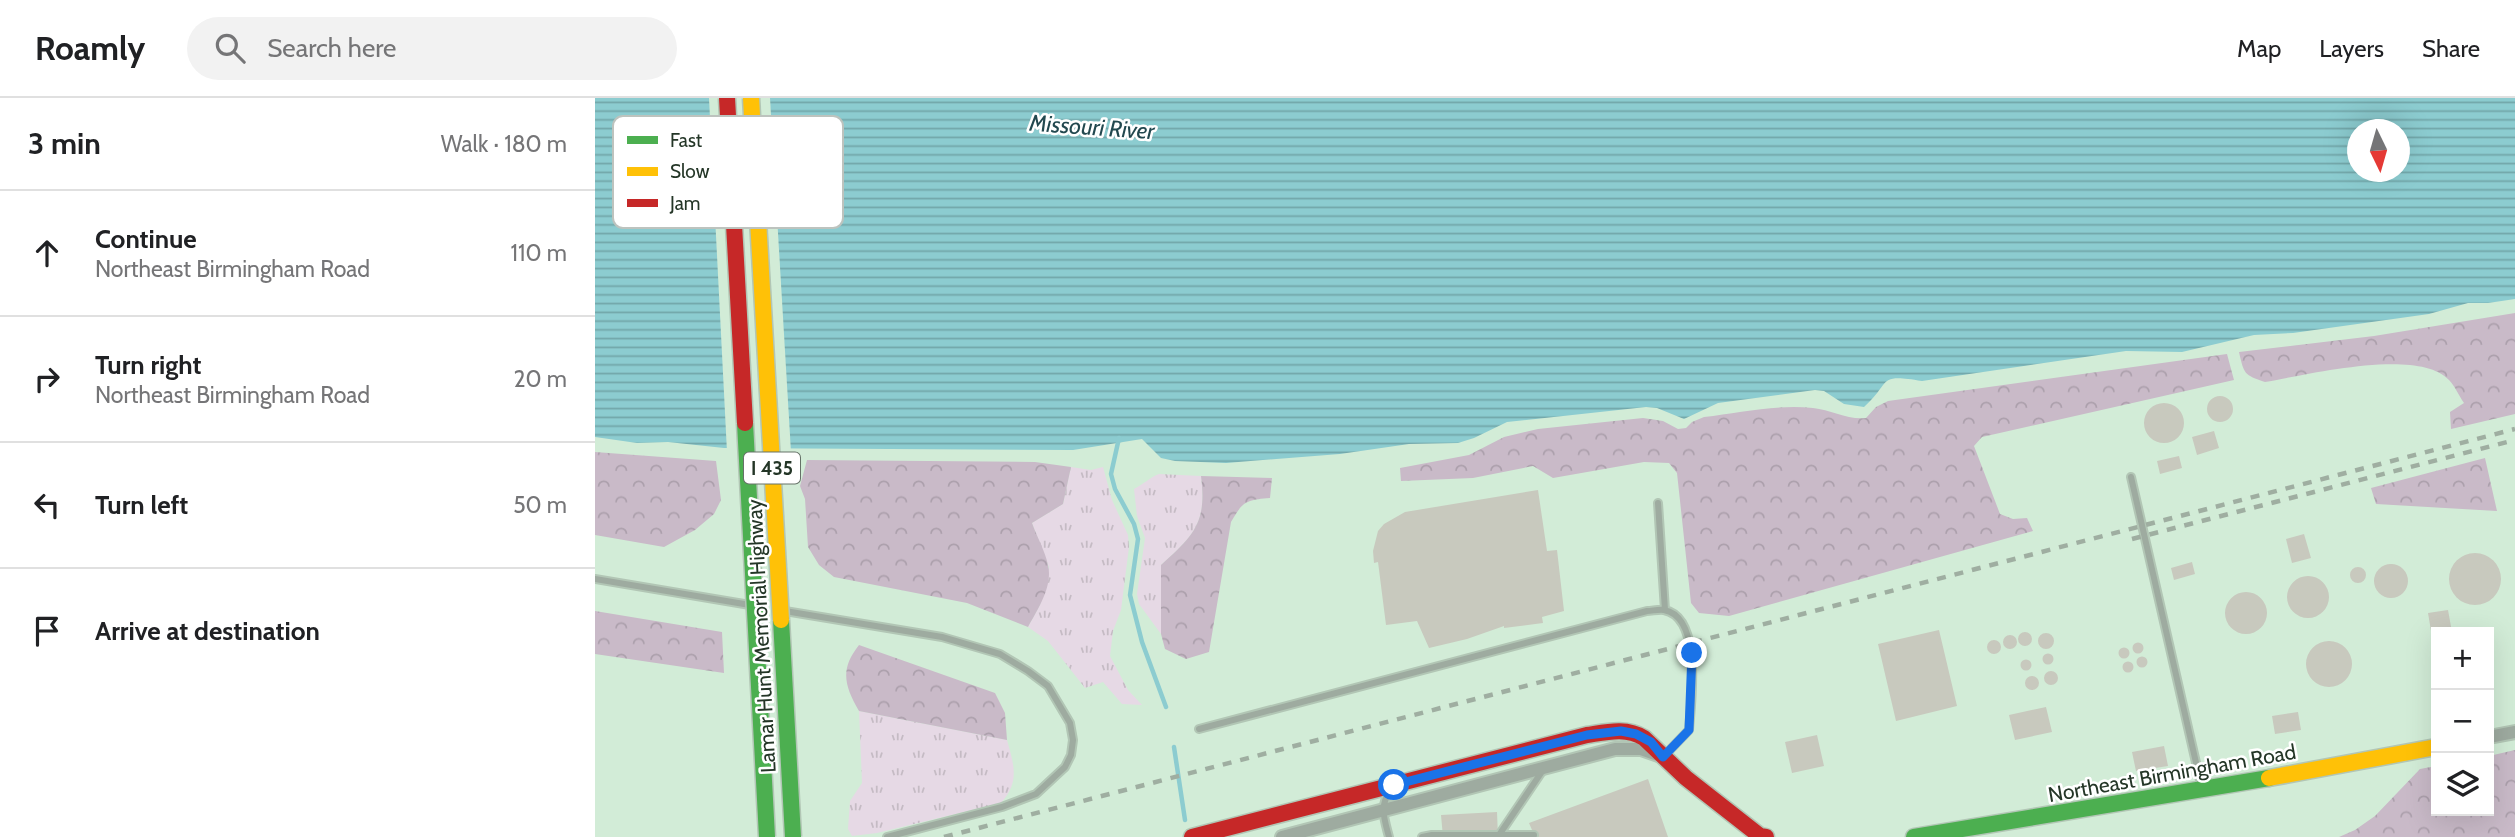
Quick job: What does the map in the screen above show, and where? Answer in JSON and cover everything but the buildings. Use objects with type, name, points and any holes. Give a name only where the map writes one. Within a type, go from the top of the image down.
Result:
[{"type":"main road","name":"Lamar Hunt Memorial Highway","points":[[727,98],[728,116]]},
{"type":"main road","name":"Lamar Hunt Memorial Highway","points":[[751,98],[752,116]]},
{"type":"main road","name":"Lamar Hunt Memorial Highway","points":[[734,228],[767,837]]},
{"type":"main road","name":"Lamar Hunt Memorial Highway","points":[[758,228],[793,837]]},
{"type":"main road","points":[[1192,837],[1247,829],[1394,785],[1587,735],[1621,731],[1636,734],[1651,742],[1663,757],[1766,837]]},
{"type":"main road","name":"Northeast Birmingham Road","points":[[1914,837],[2203,791],[2431,748]]},
{"type":"street","points":[[2494,736],[2515,732]]},
{"type":"street","points":[[1282,837],[1615,749],[1641,749],[1663,757]]},
{"type":"lane","points":[[2131,477],[2203,791]]},
{"type":"lane","points":[[1658,503],[1665,610]]},
{"type":"lane","points":[[595,579],[942,637],[1000,654],[1048,686],[1070,723],[1073,740],[1071,755],[1065,767],[1053,780],[1036,794],[1002,807],[887,837]]},
{"type":"lane","points":[[1199,729],[1634,614],[1665,610],[1677,617],[1690,643],[1693,660],[1689,730],[1663,757]]},
{"type":"lane","points":[[1499,835],[1546,766]]},
{"type":"lane","points":[[1389,837],[1381,810],[1385,797],[1394,785]]},
{"type":"lane","points":[[1422,837],[1534,835]]},
{"type":"green space","points":[[2515,313],[2515,414],[2451,429],[2450,412],[2464,403],[2449,380],[2434,370],[2413,365],[2388,364],[2265,382],[2246,373],[2239,352],[2374,336]]},
{"type":"green space","points":[[2227,354],[2234,380],[1982,437],[1974,446],[2000,514],[2013,519],[2027,518],[2033,531],[1729,616],[1699,613],[1691,603],[1677,473],[1669,463],[1644,462],[1553,478],[1533,466],[1473,478],[1401,481],[1400,468],[1469,455],[1504,437],[1538,429],[1643,418],[1663,421],[1678,429],[1686,428],[1704,417],[1786,407],[1813,408],[1853,418],[1866,418],[1876,407],[1888,401]]},
{"type":"green space","points":[[595,452],[716,461],[721,500],[714,514],[695,530],[664,547],[595,535]]},
{"type":"green space","points":[[2485,458],[2497,511],[2376,504],[2371,488]]},
{"type":"green space","points":[[807,460],[1035,462],[1071,467],[1063,504],[1032,523],[1049,573],[1044,597],[1028,627],[967,603],[834,577],[819,565],[808,547],[805,499],[800,486]]},
{"type":"green space","points":[[1071,467],[1091,470],[1103,467],[1112,500],[1128,535],[1129,547],[1121,610],[1113,631],[1110,656],[1128,690],[1142,705],[1122,704],[1103,682],[1085,688],[1048,641],[1028,627],[1040,605],[1049,567],[1032,523],[1063,504]]},
{"type":"green space","points":[[1159,474],[1201,476],[1202,492],[1202,506],[1196,527],[1161,565],[1161,634],[1139,604],[1137,594],[1145,538],[1137,516],[1134,489]]},
{"type":"green space","points":[[1201,476],[1272,478],[1270,498],[1246,503],[1231,522],[1209,652],[1186,659],[1165,649],[1161,634],[1161,565],[1196,527],[1202,506]]},
{"type":"green space","points":[[595,611],[722,632],[724,673],[595,654]]},
{"type":"green space","points":[[859,645],[995,693],[1005,713],[1007,740],[859,711],[846,677],[849,662]]},
{"type":"green space","points":[[859,711],[1007,740],[1014,773],[1011,788],[1001,803],[877,833],[852,836],[848,829],[850,801],[862,783]]},
{"type":"green space","points":[[2515,750],[2515,837],[2339,837],[2375,816],[2420,769],[2431,767],[2431,816],[2494,816],[2494,755]]},
{"type":"water","name":"Missouri River","points":[[595,98],[2515,98],[2515,299],[2468,303],[2429,314],[2293,333],[2254,335],[2182,352],[2126,351],[1922,381],[1897,378],[1886,382],[1864,407],[1844,404],[1824,391],[1815,390],[1718,403],[1684,419],[1657,408],[1646,407],[1507,422],[1458,443],[1409,444],[1340,454],[1226,463],[1161,458],[1142,439],[1073,450],[724,448],[668,442],[637,443],[595,437]]},
{"type":"pier","points":[[709,98],[770,98],[771,116],[710,116]]},
{"type":"pier","points":[[716,228],[778,228],[791,452],[727,452]]},
{"type":"waterway","points":[[1119,438],[1111,474],[1138,539],[1130,595],[1142,642],[1166,707]]},
{"type":"waterway","points":[[1174,747],[1185,820]]},
{"type":"railway","points":[[944,837],[2515,429]]},
{"type":"railway","points":[[2132,539],[2515,440]]},
{"type":"traffic: fast","points":[[745,423],[767,837]]},
{"type":"traffic: fast","points":[[781,620],[793,837]]},
{"type":"traffic: fast","points":[[1914,837],[2269,778]]},
{"type":"traffic: slow","points":[[751,98],[752,116]]},
{"type":"traffic: slow","points":[[758,228],[781,620]]},
{"type":"traffic: slow","points":[[2269,778],[2431,748]]},
{"type":"traffic: jam","points":[[727,98],[728,116]]},
{"type":"traffic: jam","points":[[734,228],[745,423]]},
{"type":"traffic: jam","points":[[1192,837],[1587,735],[1616,731],[1630,732],[1644,738],[1686,778],[1760,836],[1766,837]]},
{"type":"route","points":[[1394,785],[1587,735],[1621,731],[1636,734],[1651,742],[1663,757],[1689,730],[1692,653]]}]
